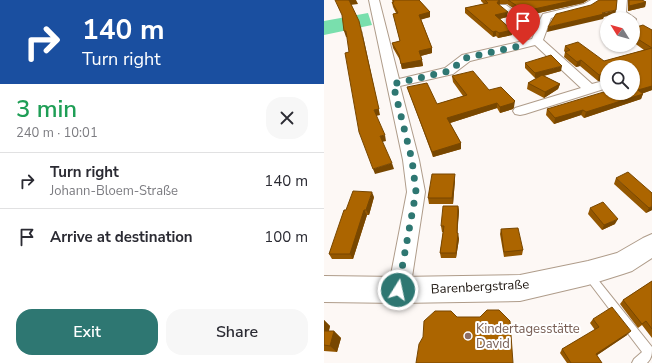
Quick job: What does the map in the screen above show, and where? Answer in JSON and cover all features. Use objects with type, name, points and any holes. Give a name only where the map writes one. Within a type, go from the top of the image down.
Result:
[{"type":"street","points":[[374,0],[412,160],[416,192],[398,290]]},
{"type":"street","points":[[537,41],[547,16],[587,6],[598,0]]},
{"type":"street","points":[[621,12],[622,0]]},
{"type":"street","points":[[503,7],[525,24],[543,26]]},
{"type":"street","points":[[393,84],[449,71],[466,58],[537,41]]},
{"type":"street","points":[[537,41],[590,89]]},
{"type":"street","points":[[520,111],[600,86]]},
{"type":"street","name":"Barenbergstraße","points":[[324,289],[398,290],[520,288],[588,273],[623,263],[652,245]]},
{"type":"lane","points":[[588,273],[648,351],[646,356],[638,363]]},
{"type":"green space","points":[[368,13],[372,25],[324,35],[324,21]]},
{"type":"building","points":[[335,0],[349,0],[359,21],[379,109],[374,110],[385,135],[380,136],[392,163],[373,169],[359,132],[345,53],[349,52],[346,31],[344,31],[342,15]]},
{"type":"building","points":[[393,0],[419,0],[430,12],[419,15],[432,48],[419,51],[422,60],[401,64],[399,55],[392,43],[400,41],[393,14],[398,13],[392,2],[394,2]]},
{"type":"building","points":[[485,0],[499,0],[497,3],[508,12],[495,15],[512,30],[499,33],[496,31],[493,32],[465,8],[488,3]]},
{"type":"building","points":[[508,0],[575,0],[525,11]]},
{"type":"building","points":[[599,0],[617,0],[616,10],[600,12],[600,15],[548,27],[556,14],[591,5]]},
{"type":"building","points":[[629,0],[642,0],[646,2],[629,6]]},
{"type":"building","points":[[643,25],[652,30],[652,48],[640,40],[640,26]]},
{"type":"building","points":[[578,42],[603,60],[600,60],[600,75],[581,60],[577,62],[565,52],[570,50],[565,46]]},
{"type":"building","points":[[652,48],[652,86],[640,89],[640,60],[608,60]]},
{"type":"building","points":[[551,55],[562,66],[535,73],[525,63]]},
{"type":"building","points":[[473,71],[489,90],[501,87],[515,101],[500,107],[497,103],[447,118],[461,143],[432,152],[407,87],[427,83],[437,104],[467,95],[452,76]]},
{"type":"building","points":[[542,75],[560,84],[545,92],[528,83]]},
{"type":"building","points":[[600,93],[600,100],[624,100],[586,112],[583,110],[555,118],[547,109]]},
{"type":"building","points":[[628,172],[652,193],[652,206],[649,208],[616,178]]},
{"type":"building","points":[[432,174],[455,174],[452,198],[428,198]]},
{"type":"building","points":[[353,191],[372,192],[366,210],[364,210],[350,254],[329,254],[344,210],[346,210]]},
{"type":"building","points":[[603,202],[618,219],[604,225],[590,208]]},
{"type":"building","points":[[443,206],[458,206],[456,253],[440,253],[444,226],[441,226]]},
{"type":"building","points":[[518,228],[523,250],[504,252],[501,229]]},
{"type":"building","points":[[652,281],[652,329],[646,321],[642,324],[623,300]]},
{"type":"building","points":[[612,307],[631,331],[596,354],[602,363],[571,363],[562,349],[599,327],[593,319]]},
{"type":"building","name":"Kindertagesstätte David","points":[[487,310],[499,310],[510,321],[513,363],[416,363],[419,344],[423,337],[424,321],[435,311],[451,311],[457,317],[480,317]]},
{"type":"building","points":[[324,331],[334,331],[330,346],[324,345]]},
{"type":"place","name":"Kindertagesstätte David","points":[[468,336]]},
{"type":"route","points":[[398,290],[416,192],[412,160],[393,84],[449,71],[466,58],[523,45]]}]
